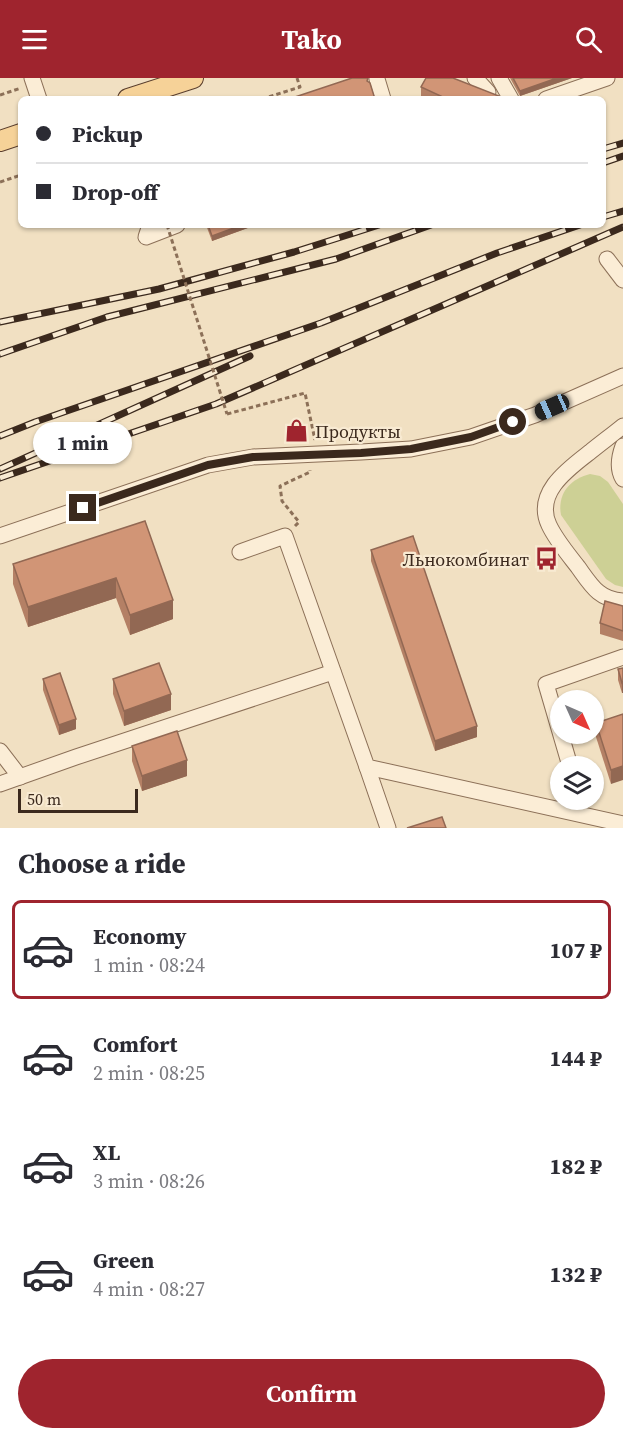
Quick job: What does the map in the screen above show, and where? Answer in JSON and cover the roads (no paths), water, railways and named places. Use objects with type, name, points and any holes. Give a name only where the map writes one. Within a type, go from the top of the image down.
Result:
[{"type":"main road","points":[[138,96],[157,83],[187,79]]},
{"type":"main road","points":[[0,141],[18,135]]},
{"type":"street","points":[[32,78],[38,96]]},
{"type":"street","points":[[475,78],[488,92]]},
{"type":"street","points":[[499,78],[509,96]]},
{"type":"street","points":[[555,96],[607,78]]},
{"type":"street","points":[[377,79],[381,96]]},
{"type":"street","points":[[149,228],[146,237],[169,228]]},
{"type":"street","points":[[607,259],[622,278]]},
{"type":"street","points":[[0,536],[208,465],[253,457],[411,449],[471,437],[535,415],[623,376]]},
{"type":"street","points":[[623,426],[556,481],[548,495],[546,510],[549,524],[593,589],[606,598],[623,601]]},
{"type":"street","points":[[623,446],[619,465],[623,479]]},
{"type":"street","points":[[240,552],[285,536],[388,828]]},
{"type":"street","points":[[567,756],[546,684],[623,657]]},
{"type":"street","points":[[0,784],[333,672]]},
{"type":"street","points":[[0,751],[20,777]]},
{"type":"street","points":[[367,767],[623,824]]},
{"type":"street","points":[[583,810],[585,816]]},
{"type":"railway","points":[[606,148],[623,143]]},
{"type":"railway","points":[[606,162],[623,156]]},
{"type":"railway","points":[[606,216],[623,211]]},
{"type":"railway","points":[[0,478],[216,404],[623,227]]},
{"type":"railway","points":[[0,322],[159,289],[294,252],[370,228]]},
{"type":"railway","points":[[0,354],[107,317],[336,259],[423,228]]},
{"type":"railway","points":[[0,436],[321,323],[497,253],[571,228]]},
{"type":"railway","points":[[0,469],[250,356]]},
{"type":"place","name":"Продукты","points":[[297,431]]},
{"type":"place","name":"Льнокомбинат","points":[[547,559]]}]
